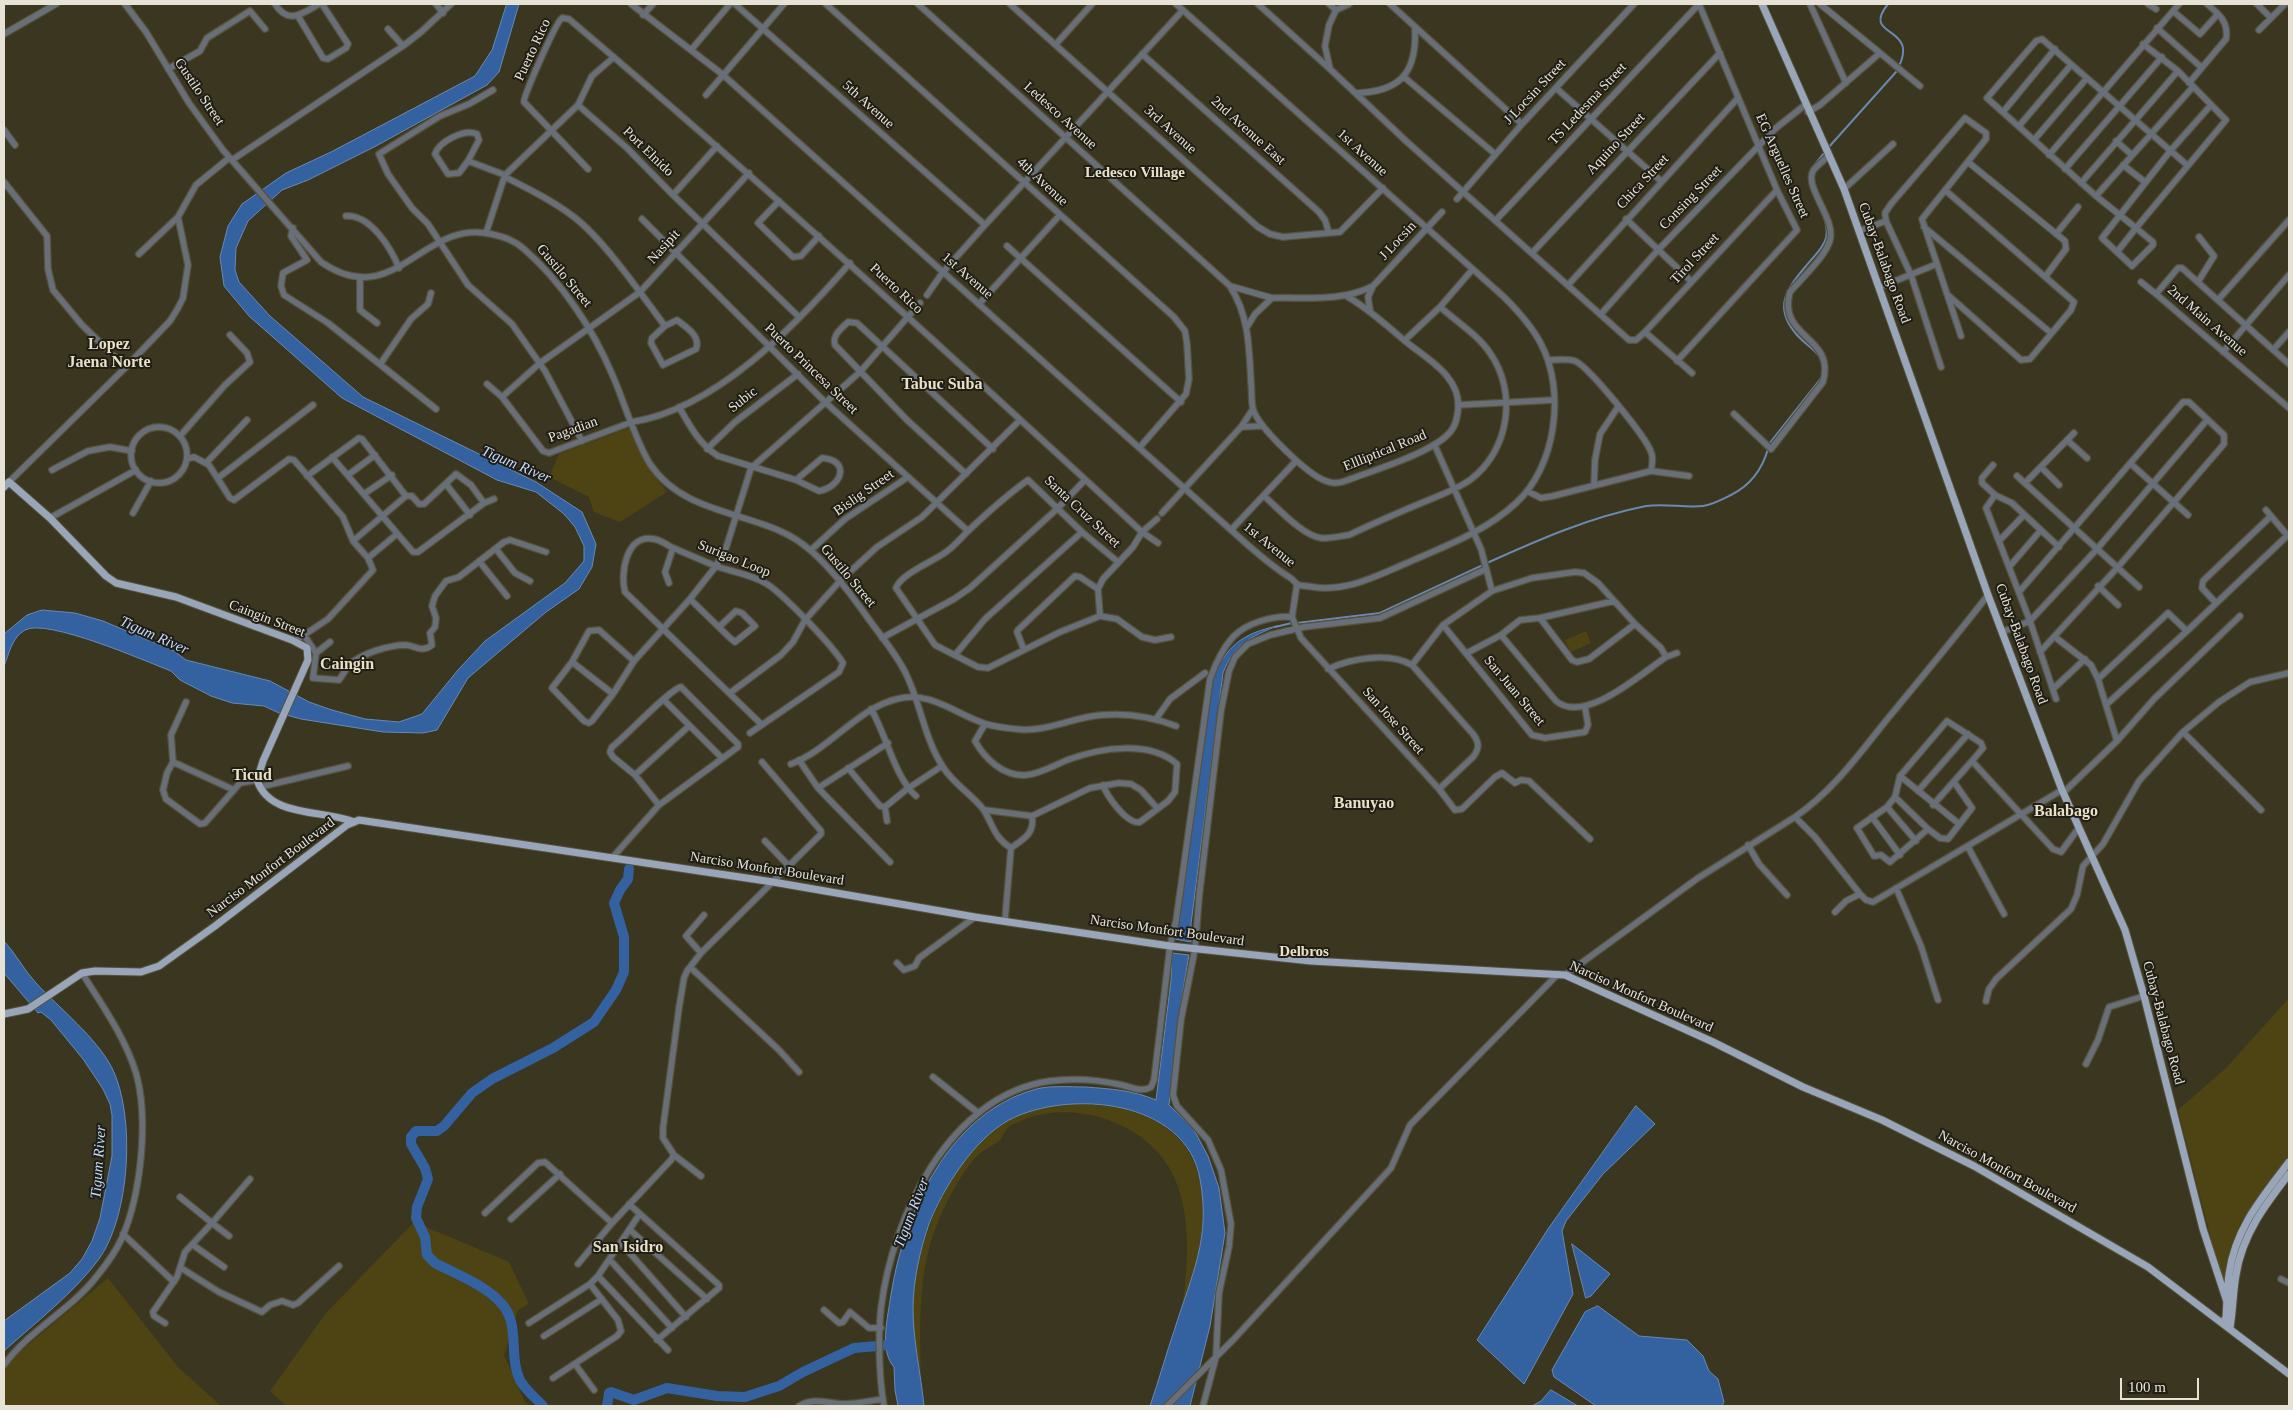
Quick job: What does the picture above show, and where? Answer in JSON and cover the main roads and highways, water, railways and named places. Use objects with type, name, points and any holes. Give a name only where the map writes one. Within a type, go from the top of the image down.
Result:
[{"type":"main road","name":"Cubay-Balabago Road","points":[[1762,4],[1808,112],[1844,189],[1988,595],[2062,791],[2125,930],[2144,996],[2192,1187],[2227,1302]]},
{"type":"main road","name":"Caingin Street","points":[[6,485],[50,518],[106,576],[116,583],[176,597],[295,641],[307,648],[309,653],[299,681],[274,737],[258,783],[277,802],[300,811],[354,822]]},
{"type":"main road","name":"Narciso Monfort Boulevard","points":[[4,1014],[28,1009],[80,974],[95,971],[141,972],[159,966],[359,820],[773,882],[976,917],[1170,946],[1311,960],[1562,975],[1713,1042],[1803,1087],[1882,1120],[1974,1166],[2071,1221],[2148,1268],[2289,1374]]},
{"type":"main road","points":[[2223,1323],[2229,1273],[2241,1232],[2251,1212],[2289,1162]]},
{"type":"main road","points":[[2230,1328],[2236,1274],[2242,1249],[2257,1216],[2289,1174]]},
{"type":"water","points":[[507,4],[519,4],[499,72],[487,85],[376,146],[308,180],[282,190],[248,221],[236,248],[235,270],[239,282],[270,316],[363,397],[536,482],[582,512],[596,544],[592,567],[579,589],[546,612],[468,678],[437,730],[423,733],[383,732],[301,719],[279,713],[264,706],[232,703],[211,696],[180,680],[171,671],[96,642],[53,630],[37,628],[25,630],[17,637],[4,666],[4,634],[27,615],[42,610],[75,613],[103,621],[174,651],[186,660],[270,681],[309,702],[332,710],[365,719],[399,722],[422,714],[485,641],[565,583],[584,561],[584,546],[575,527],[564,514],[536,492],[497,480],[342,398],[249,316],[224,286],[220,257],[228,226],[242,204],[286,173],[331,152],[475,76],[492,50]]},
{"type":"water","points":[[1277,626],[1259,634],[1238,648],[1227,663],[1223,673],[1191,924],[1191,942],[1174,939],[1212,679],[1223,658],[1237,643],[1254,633]]},
{"type":"water","points":[[4,941],[36,983],[97,1045],[112,1068],[120,1088],[127,1138],[123,1192],[117,1218],[109,1240],[99,1259],[66,1296],[4,1351],[4,1321],[70,1273],[82,1259],[92,1241],[100,1218],[112,1156],[112,1115],[110,1104],[103,1089],[83,1059],[51,1020],[41,1012],[38,1013],[4,973]]},
{"type":"water","points":[[1172,953],[1189,955],[1169,1105],[1193,1128],[1208,1156],[1219,1188],[1225,1233],[1210,1326],[1190,1406],[1150,1406],[1198,1255],[1203,1220],[1200,1179],[1190,1152],[1173,1132],[1149,1117],[1121,1108],[1092,1104],[1062,1105],[1034,1110],[1009,1120],[984,1139],[951,1180],[929,1224],[920,1255],[914,1288],[914,1333],[924,1406],[898,1406],[894,1367],[887,1353],[886,1345],[887,1317],[896,1269],[905,1237],[917,1205],[933,1174],[952,1146],[975,1122],[1002,1103],[1039,1088],[1086,1087],[1113,1089],[1156,1100],[1171,981]]},
{"type":"water","points":[[1636,1106],[1655,1124],[1603,1174],[1566,1221],[1562,1231],[1573,1294],[1524,1384],[1477,1340],[1548,1229]]},
{"type":"water","points":[[1572,1244],[1610,1274],[1591,1296],[1586,1298]]},
{"type":"water","points":[[1598,1306],[1639,1336],[1687,1340],[1703,1356],[1709,1371],[1718,1379],[1724,1402],[1722,1406],[1596,1406],[1554,1377],[1552,1370],[1585,1312]]},
{"type":"water","points":[[1551,1390],[1578,1406],[1532,1406],[1541,1401]]},
{"type":"waterway","points":[[1828,148],[1896,72],[1903,56],[1902,46],[1898,38],[1881,23],[1881,15],[1888,4]]},
{"type":"waterway","points":[[1811,169],[1825,152]]},
{"type":"waterway","points":[[1809,176],[1812,192],[1825,222],[1826,238],[1820,249],[1799,274],[1788,291],[1784,307],[1785,316],[1790,325],[1800,338],[1819,356]]},
{"type":"waterway","points":[[1769,444],[1822,377]]},
{"type":"waterway","points":[[1487,563],[1565,530],[1605,516],[1653,505],[1696,506],[1714,503],[1738,491],[1750,482],[1759,470],[1768,449]]},
{"type":"waterway","points":[[1297,623],[1380,613],[1483,565]]},
{"type":"waterway","points":[[1275,627],[1292,623]]},
{"type":"waterway","points":[[543,1406],[520,1380],[515,1361],[511,1321],[501,1303],[479,1285],[435,1263],[427,1255],[425,1237],[416,1218],[417,1207],[428,1179],[425,1168],[411,1144],[411,1137],[416,1131],[437,1131],[444,1126],[472,1093],[492,1079],[553,1048],[594,1022],[616,990],[624,972],[624,937],[614,903],[628,879],[629,869]]},
{"type":"waterway","points":[[607,1406],[609,1393],[611,1392],[634,1400],[667,1388],[717,1396],[745,1397],[779,1386],[803,1372],[854,1348],[900,1344]]},
{"type":"district","name":"Ledesco Village","points":[[1135,173]]},
{"type":"district","name":"Lopez Jaena Norte","points":[[109,354]]},
{"type":"district","name":"Tabuc Suba","points":[[942,385]]},
{"type":"district","name":"Caingin","points":[[347,665]]},
{"type":"district","name":"Ticud","points":[[252,776]]},
{"type":"district","name":"Banuyao","points":[[1364,804]]},
{"type":"district","name":"Balabago","points":[[2066,812]]},
{"type":"district","name":"Delbros","points":[[1304,952]]},
{"type":"district","name":"San Isidro","points":[[628,1248]]},
{"type":"water label","name":"Tigum River","points":[[516,465]]},
{"type":"water label","name":"Tigum River","points":[[154,636]]},
{"type":"water label","name":"Tigum River","points":[[99,1162]]},
{"type":"water label","name":"Tigum River","points":[[912,1213]]}]
